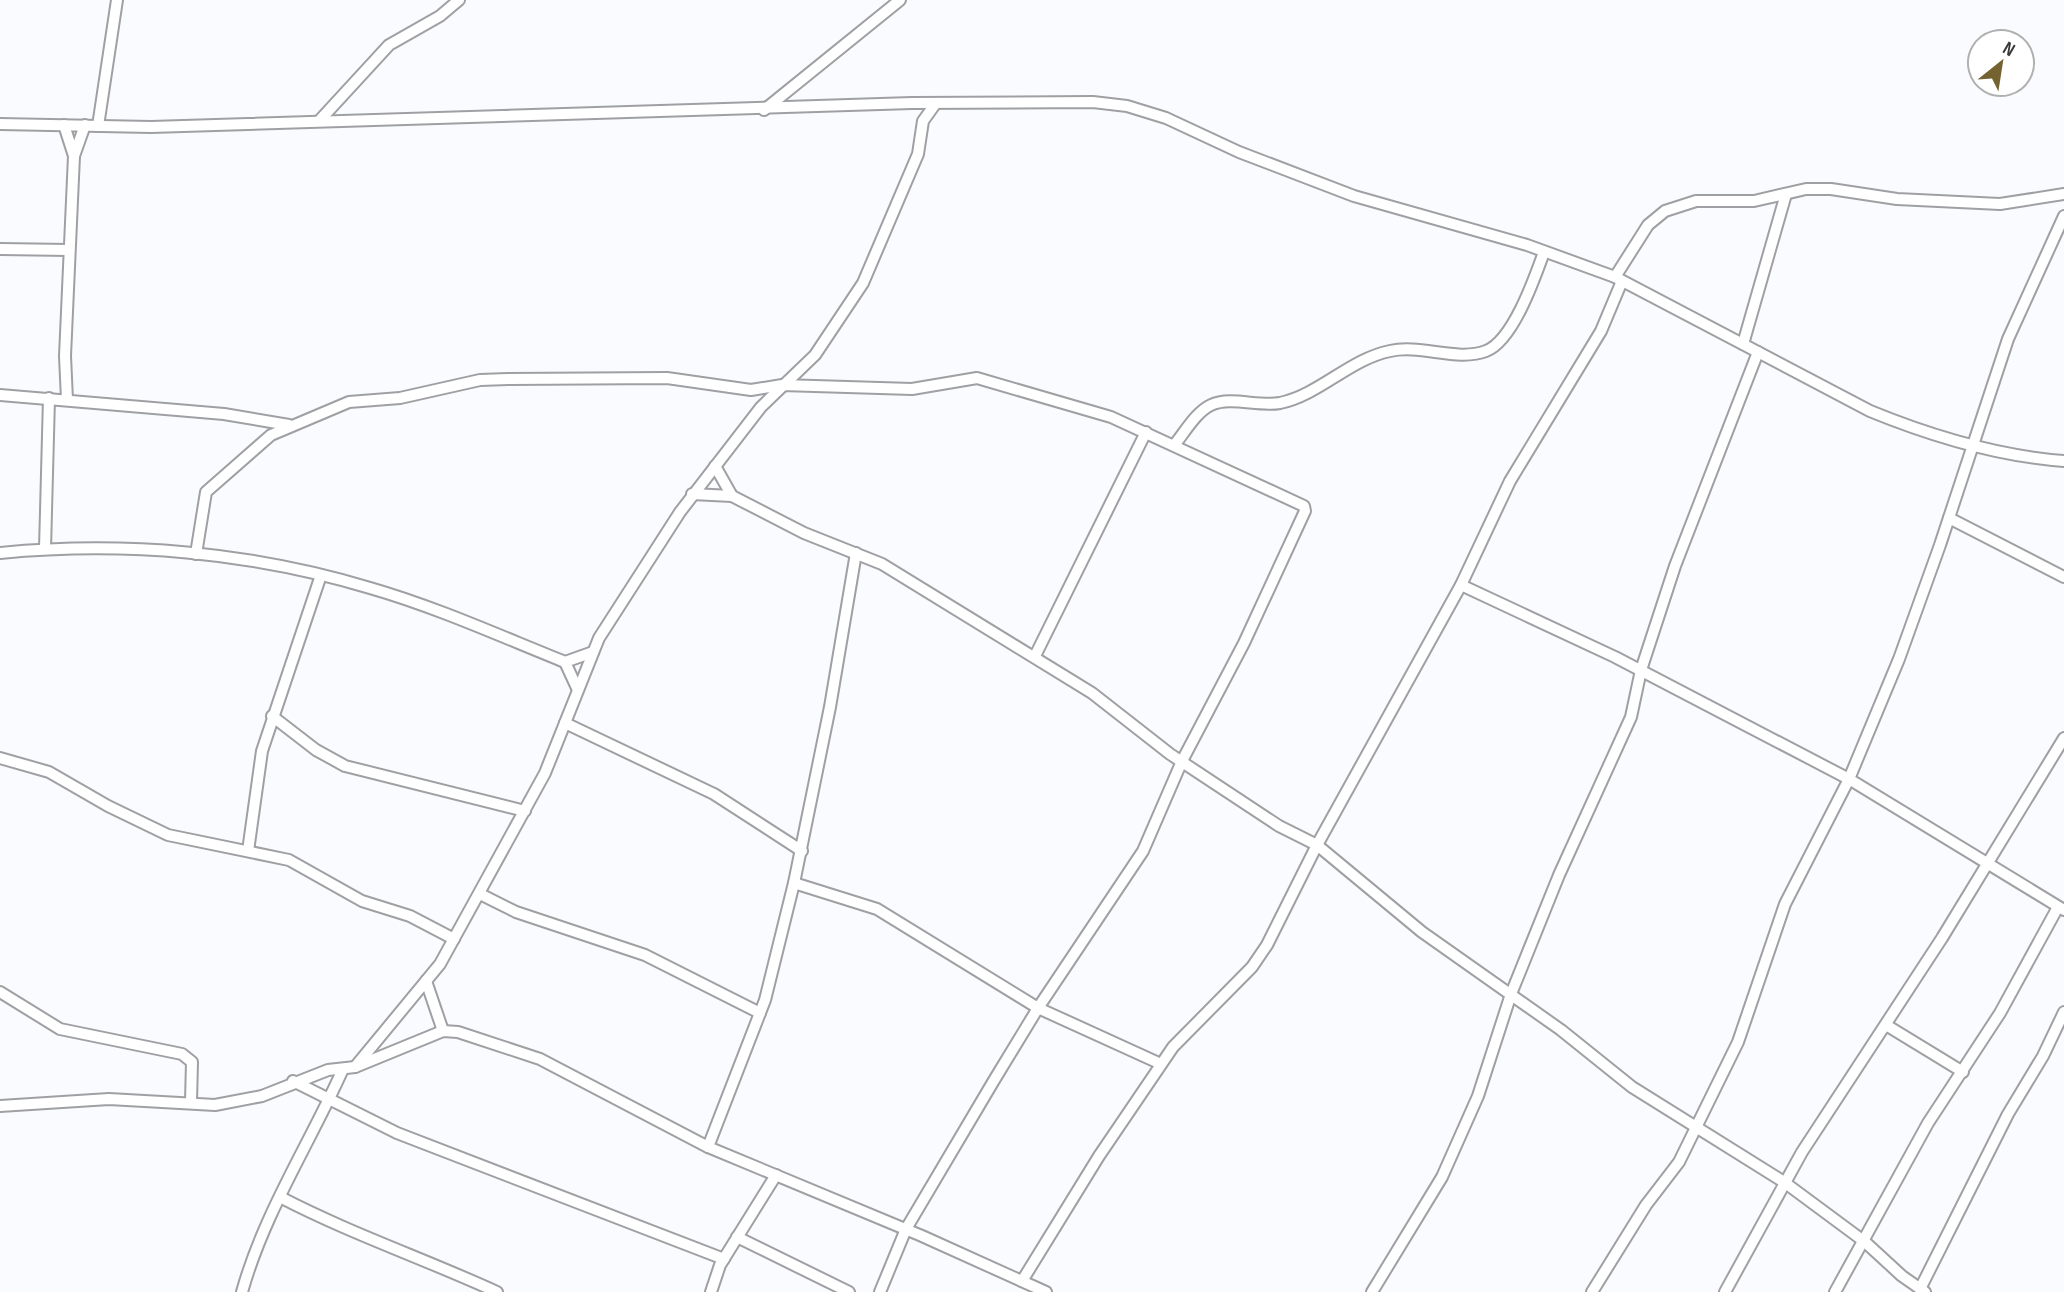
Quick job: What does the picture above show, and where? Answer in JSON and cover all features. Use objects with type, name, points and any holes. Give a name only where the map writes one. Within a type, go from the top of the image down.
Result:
[{"type":"street","points":[[98,126],[117,0]]},
{"type":"street","points":[[320,120],[388,45],[440,16],[459,0]]},
{"type":"street","points":[[764,110],[900,0]]},
{"type":"street","points":[[0,124],[98,126],[764,110],[912,103],[1093,102],[1127,106],[1166,118],[1239,152],[1354,196],[1544,251],[1618,279],[1870,411],[1914,430],[2038,459],[2064,461]]},
{"type":"street","points":[[912,103],[923,121]]},
{"type":"street","points":[[242,1292],[248,1268],[279,1197],[329,1100],[349,1068],[426,981],[480,894],[525,811],[565,723],[593,652],[692,494],[782,386],[815,355],[863,283],[918,153],[923,121],[936,103]]},
{"type":"street","points":[[64,125],[74,156]]},
{"type":"street","points":[[67,400],[65,356],[74,156],[85,125]]},
{"type":"street","points":[[1022,1281],[1099,1156],[1161,1064],[1186,1031],[1252,967],[1267,945],[1317,845],[1461,585],[1510,481],[1601,331],[1618,279],[1648,225],[1665,211],[1696,201],[1754,201],[1806,189],[1831,189],[1897,199],[2000,204],[2064,194]]},
{"type":"street","points":[[1743,344],[1786,194]]},
{"type":"street","points":[[1592,1292],[1646,1205],[1679,1162],[1693,1127],[1738,1042],[1785,904],[1849,779],[1904,646],[2008,339],[2064,216]]},
{"type":"street","points":[[0,248],[69,250]]},
{"type":"street","points":[[1175,444],[1199,414],[1211,405],[1225,402],[1279,403],[1370,358],[1390,351],[1415,348],[1463,353],[1486,351],[1502,336],[1526,303],[1544,251]]},
{"type":"street","points":[[1372,1292],[1442,1177],[1478,1096],[1511,994],[1559,875],[1631,717],[1641,670],[1675,566],[1758,352]]},
{"type":"street","points":[[196,554],[206,492],[256,447],[289,425],[349,402],[400,398],[480,380],[667,378],[751,390],[782,386],[912,389],[977,378],[1084,408],[1146,432],[1306,508],[1244,643],[1182,761],[1143,851],[1038,1008],[906,1230],[880,1292]]},
{"type":"street","points":[[0,395],[224,414],[289,425]]},
{"type":"street","points":[[45,549],[49,398]]},
{"type":"street","points":[[1035,656],[1146,432]]},
{"type":"street","points":[[715,466],[733,496]]},
{"type":"street","points":[[692,494],[733,496],[804,533],[901,574],[967,619],[1035,656],[1092,693],[1182,761],[1279,826],[1317,845],[1422,932],[1511,994],[1632,1087],[1784,1182],[1865,1242],[1922,1291],[2008,1114],[2043,1056],[2064,1012]]},
{"type":"street","points":[[1949,518],[2064,577]]},
{"type":"street","points":[[0,553],[107,548],[242,558],[321,575],[415,603],[565,662],[593,652]]},
{"type":"street","points":[[708,1147],[760,1013],[794,883],[856,553]]},
{"type":"street","points":[[248,851],[262,751],[321,575]]},
{"type":"street","points":[[1461,585],[1641,670],[1849,779],[2061,909],[2000,1013],[1928,1124],[1835,1292]]},
{"type":"street","points":[[565,662],[577,688]]},
{"type":"street","points":[[272,716],[316,750],[345,766],[525,811]]},
{"type":"street","points":[[565,723],[714,794],[802,850]]},
{"type":"street","points":[[1725,1292],[1784,1182],[1886,1025],[2064,738]]},
{"type":"street","points":[[0,758],[49,772],[149,827],[190,840],[289,860],[362,901],[410,916],[454,939]]},
{"type":"street","points":[[794,883],[877,909],[1038,1008],[1161,1064]]},
{"type":"street","points":[[480,894],[516,912],[645,956],[760,1013]]},
{"type":"street","points":[[426,981],[443,1031]]},
{"type":"street","points":[[0,992],[60,1029],[182,1054],[192,1062],[191,1101]]},
{"type":"street","points":[[1886,1025],[1963,1072]]},
{"type":"street","points":[[0,1105],[109,1099],[191,1101],[215,1105],[229,1103],[262,1096],[293,1081],[349,1068],[443,1031],[458,1032],[540,1059],[708,1147],[1046,1292]]},
{"type":"street","points":[[293,1081],[397,1133],[724,1259]]},
{"type":"street","points":[[711,1292],[724,1259],[776,1175]]},
{"type":"street","points":[[279,1197],[317,1216],[497,1292]]},
{"type":"street","points":[[737,1237],[849,1292]]}]
